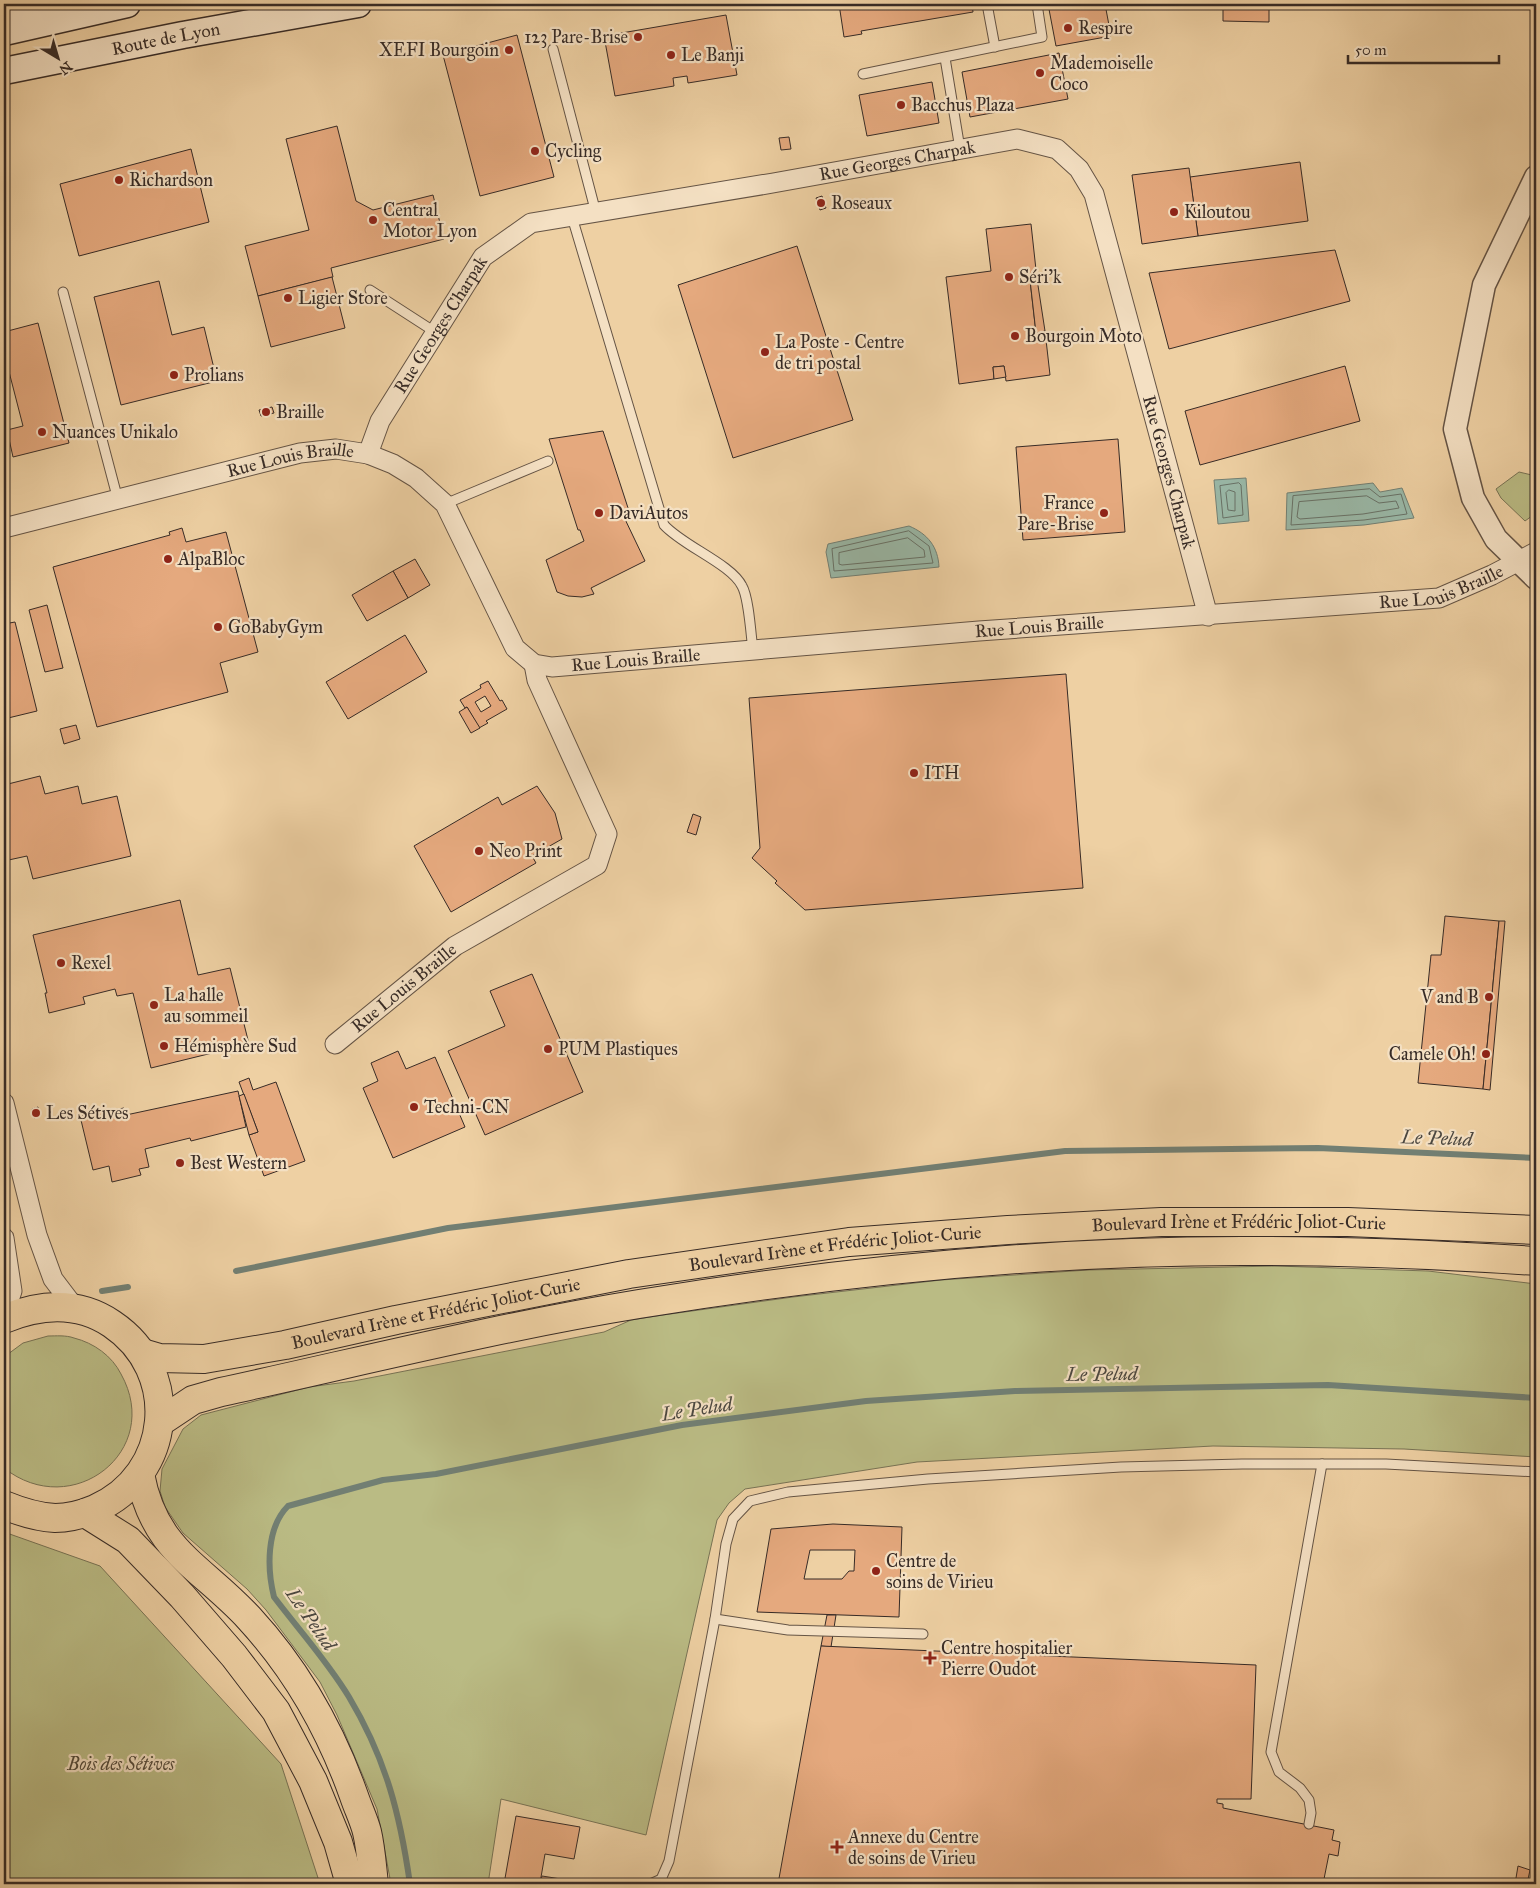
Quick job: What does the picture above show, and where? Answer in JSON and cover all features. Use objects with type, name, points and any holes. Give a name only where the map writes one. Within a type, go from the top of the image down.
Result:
[{"type":"main road","points":[[4,32],[127,4]]},
{"type":"main road","name":"Route de Lyon","points":[[4,71],[183,35],[358,4]]},
{"type":"main road","name":"Boulevard Irène et Frédéric Joliot-Curie","points":[[142,1353],[159,1358],[213,1357],[285,1346],[396,1320],[629,1274],[850,1242],[1008,1230],[1161,1222],[1339,1222],[1536,1230]]},
{"type":"main road","name":"Boulevard Irène et Frédéric Joliot-Curie","points":[[160,1422],[194,1400],[221,1392],[522,1326],[639,1304],[858,1274],[1008,1260],[1158,1253],[1255,1251],[1455,1256],[1536,1261]]},
{"type":"main road","points":[[4,1317],[25,1310],[50,1306],[75,1308],[101,1317],[124,1332],[142,1353],[153,1374],[159,1398],[160,1422],[153,1449],[140,1474],[124,1491],[106,1504],[86,1513],[56,1518],[27,1514],[4,1505]]},
{"type":"main road","points":[[140,1474],[143,1493],[153,1520],[171,1544],[191,1566],[222,1591],[248,1617],[279,1653],[306,1693],[347,1775],[367,1831],[374,1884]]},
{"type":"main road","points":[[86,1513],[128,1540],[234,1656],[276,1711],[314,1781],[338,1842],[350,1884]]},
{"type":"street","points":[[4,10],[38,4]]},
{"type":"street","name":"Rue Georges Charpak","points":[[368,454],[380,421],[434,332],[483,257],[531,223],[1017,139],[1057,149],[1079,169],[1094,194],[1208,616]]},
{"type":"street","points":[[1536,177],[1484,284],[1455,429],[1473,498],[1496,539],[1527,557],[1536,578]]},
{"type":"street","name":"Rue Louis Braille","points":[[4,528],[300,454],[336,449],[368,454],[393,464],[416,478],[444,504],[515,648],[534,664],[552,667],[571,667],[979,631],[1439,598],[1527,557]]},
{"type":"street","name":"Rue Louis Braille","points":[[335,1044],[455,946],[597,865],[607,834],[536,680],[534,664]]},
{"type":"street","points":[[4,1103],[37,1235],[53,1279],[75,1308]]},
{"type":"street","points":[[4,1238],[12,1291],[4,1317]]},
{"type":"lane","points":[[183,35],[281,4]]},
{"type":"lane","points":[[987,4],[996,47]]},
{"type":"lane","points":[[863,74],[1042,37],[1036,4]]},
{"type":"lane","points":[[553,48],[596,212]]},
{"type":"lane","points":[[945,58],[960,149]]},
{"type":"lane","points":[[572,217],[664,525],[673,536],[733,575],[743,587],[753,651]]},
{"type":"lane","points":[[370,290],[434,332]]},
{"type":"lane","points":[[63,292],[118,501]]},
{"type":"lane","points":[[444,504],[548,461]]},
{"type":"lane","points":[[1309,1824],[1311,1813],[1309,1800],[1300,1788],[1279,1772],[1271,1752],[1322,1464]]},
{"type":"lane","points":[[650,1884],[659,1882],[669,1860],[715,1620],[726,1544],[733,1519],[750,1501],[788,1492],[928,1478],[1121,1467],[1386,1464],[1536,1472]]},
{"type":"lane","points":[[715,1620],[788,1630],[923,1634]]},
{"type":"lane","points":[[592,1884],[602,1884]]},
{"type":"green space","points":[[1519,472],[1536,476],[1536,513],[1525,521],[1501,498],[1496,489]]},
{"type":"green space","points":[[1276,1266],[1428,1271],[1536,1284],[1536,1457],[1404,1449],[1213,1446],[917,1462],[745,1489],[729,1503],[717,1520],[646,1835],[501,1799],[488,1884],[391,1884],[377,1809],[337,1715],[320,1682],[266,1610],[247,1589],[183,1533],[165,1507],[160,1491],[162,1469],[183,1429],[201,1415],[309,1387],[354,1381],[604,1332],[631,1320],[793,1297],[941,1280],[1088,1270]]},
{"type":"green space","points":[[48,1336],[71,1337],[89,1343],[102,1351],[113,1361],[121,1374],[131,1402],[130,1429],[121,1452],[104,1470],[82,1482],[57,1487],[30,1483],[4,1468],[4,1357],[23,1343]]},
{"type":"green space","name":"Bois des Sétives","points":[[4,1532],[100,1566],[281,1764],[320,1884],[4,1884]]},
{"type":"water","points":[[1246,478],[1249,521],[1218,524],[1214,480]]},
{"type":"water","points":[[1373,483],[1380,492],[1402,488],[1414,518],[1364,525],[1286,530],[1287,493]]},
{"type":"water","points":[[909,526],[922,533],[931,542],[937,553],[939,567],[831,578],[826,552],[828,544]]},
{"type":"building","points":[[839,4],[972,4],[973,12],[861,31],[862,34],[844,37]]},
{"type":"building","points":[[1048,4],[1105,4],[1111,36],[1056,46]]},
{"type":"building","points":[[1223,4],[1269,4],[1269,22],[1223,21]]},
{"type":"building","name":"Le Banji","points":[[726,15],[737,75],[688,83],[687,76],[673,78],[674,86],[615,96],[604,36]]},
{"type":"building","points":[[517,35],[554,177],[480,196],[443,55]]},
{"type":"building","points":[[1059,53],[1068,99],[970,117],[962,72]]},
{"type":"building","points":[[932,82],[939,123],[867,136],[859,95]]},
{"type":"building","name":"Central Motor Lyon","points":[[337,126],[356,201],[373,210],[433,195],[444,239],[331,268],[333,277],[258,296],[245,246],[309,230],[286,139]]},
{"type":"building","points":[[789,137],[791,149],[781,150],[779,138]]},
{"type":"building","points":[[191,149],[209,222],[79,256],[60,184]]},
{"type":"building","points":[[1300,162],[1308,221],[1198,236],[1190,177]]},
{"type":"building","points":[[1189,168],[1198,236],[1142,244],[1132,175]]},
{"type":"building","name":"Roseaux","points":[[822,196],[826,208],[820,210],[816,198]]},
{"type":"building","points":[[1031,224],[1037,279],[1030,280],[1036,333],[1045,331],[1050,375],[1006,381],[1004,366],[993,367],[994,379],[959,384],[946,277],[991,271],[986,229]]},
{"type":"building","name":"La Poste - Centre de tri postal","points":[[797,246],[853,420],[733,458],[678,285]]},
{"type":"building","points":[[1335,250],[1350,301],[1169,349],[1149,273]]},
{"type":"building","points":[[332,277],[345,328],[271,347],[258,296]]},
{"type":"building","points":[[1037,279],[1045,331],[1036,333],[1030,280]]},
{"type":"building","points":[[159,281],[172,335],[204,327],[217,381],[121,405],[94,297]]},
{"type":"building","points":[[38,323],[69,443],[13,457],[7,430],[23,426],[6,360],[4,360],[4,332]]},
{"type":"building","points":[[1004,366],[1006,377],[994,379],[993,367]]},
{"type":"building","points":[[1345,366],[1360,421],[1200,465],[1185,411]]},
{"type":"building","name":"Braille","points":[[272,407],[274,413],[261,416],[259,410]]},
{"type":"building","name":"DaviAutos","points":[[603,431],[629,511],[623,515],[645,561],[591,588],[594,594],[582,597],[568,596],[557,592],[546,560],[584,541],[580,530],[578,530],[549,439]]},
{"type":"building","points":[[1118,439],[1125,532],[1023,540],[1016,447]]},
{"type":"building","points":[[182,528],[186,542],[226,532],[258,652],[220,663],[228,692],[97,727],[53,567],[170,535],[169,532]]},
{"type":"building","points":[[415,559],[430,585],[408,598],[393,571]]},
{"type":"building","points":[[393,571],[408,598],[367,621],[352,595]]},
{"type":"building","points":[[47,605],[63,668],[45,672],[29,610]]},
{"type":"building","points":[[15,622],[37,711],[4,719],[4,624]]},
{"type":"building","points":[[405,635],[427,672],[348,719],[326,682]]},
{"type":"building","name":"ITH","points":[[1066,674],[1083,888],[805,910],[775,883],[777,881],[752,858],[760,848],[749,698]]},
{"type":"building","points":[[488,681],[507,709],[486,721],[488,723],[479,728],[467,707],[465,708],[460,700],[481,688],[480,685]],"holes":[[[485,696],[491,706],[481,712],[475,702]]]},
{"type":"building","points":[[467,707],[480,728],[471,733],[459,712]]},
{"type":"building","points":[[76,725],[80,739],[64,744],[60,729]]},
{"type":"building","points":[[40,776],[45,794],[78,786],[82,804],[117,796],[131,856],[33,879],[27,856],[4,861],[4,785]]},
{"type":"building","name":"Neo Print","points":[[537,786],[555,813],[562,839],[532,856],[536,863],[451,912],[414,846],[498,797],[502,805]]},
{"type":"building","points":[[693,814],[701,817],[696,835],[687,832]]},
{"type":"building","points":[[180,900],[198,975],[230,968],[249,1044],[151,1068],[133,993],[117,996],[115,989],[83,997],[85,1004],[49,1013],[45,993],[47,993],[33,935]]},
{"type":"building","points":[[1445,916],[1499,921],[1483,1089],[1418,1083],[1431,955],[1441,955]]},
{"type":"building","points":[[1499,921],[1505,921],[1490,1090],[1483,1089]]},
{"type":"building","points":[[532,974],[583,1092],[485,1135],[448,1051],[505,1026],[490,991]]},
{"type":"building","name":"Techni-CN","points":[[398,1051],[406,1069],[435,1057],[465,1127],[393,1158],[363,1088],[378,1081],[371,1063]]},
{"type":"building","points":[[249,1078],[253,1090],[276,1082],[305,1161],[264,1176],[249,1135],[258,1132],[239,1082]]},
{"type":"building","points":[[238,1091],[246,1127],[191,1141],[190,1138],[145,1149],[149,1167],[139,1169],[141,1175],[112,1182],[109,1166],[93,1170],[80,1116],[124,1108],[126,1115]]},
{"type":"building","points":[[244,1094],[258,1132],[249,1135],[239,1096]]},
{"type":"building","name":"Les Sétives","points":[[38,1107],[40,1116],[34,1118],[32,1109]]},
{"type":"building","name":"Centre de soins de Virieu","points":[[833,1524],[902,1527],[899,1617],[757,1612],[771,1529]],"holes":[[[810,1550],[855,1550],[854,1571],[849,1571],[842,1579],[804,1579]]]},
{"type":"building","points":[[827,1615],[836,1615],[831,1647],[821,1646]]},
{"type":"building","points":[[821,1646],[1256,1665],[1251,1799],[1217,1799],[1217,1803],[1223,1804],[1223,1808],[1334,1830],[1332,1840],[1340,1842],[1338,1856],[1329,1854],[1323,1884],[778,1884]]},
{"type":"building","points":[[516,1816],[580,1827],[574,1859],[545,1854],[540,1883],[547,1884],[504,1884]]},
{"type":"building","points":[[1518,1866],[1530,1870],[1527,1884],[1515,1884]]},
{"type":"building","points":[[542,1876],[561,1879],[560,1884],[540,1883]]},
{"type":"waterway","name":"Le Pelud","points":[[236,1271],[448,1228],[1065,1151],[1318,1148],[1536,1158]]},
{"type":"waterway","points":[[102,1291],[128,1287]]},
{"type":"waterway","name":"Le Pelud","points":[[410,1884],[396,1810],[373,1743],[341,1684],[274,1597],[270,1574],[270,1549],[276,1526],[288,1506],[383,1480],[436,1474],[682,1425],[866,1401],[1015,1391],[1328,1385],[1536,1398]]},
{"type":"place","name":"Respire","points":[[1068,28]]},
{"type":"place","name":"123 Pare-Brise","points":[[638,37]]},
{"type":"place","name":"XEFI Bourgoin","points":[[509,50]]},
{"type":"place","name":"Le Banji","points":[[671,55]]},
{"type":"place","name":"Mademoiselle Coco","points":[[1040,73]]},
{"type":"place","name":"Bacchus Plaza","points":[[901,105]]},
{"type":"place","name":"Cycling","points":[[535,151]]},
{"type":"place","name":"Richardson","points":[[119,180]]},
{"type":"place","name":"Roseaux","points":[[821,203]]},
{"type":"place","name":"Kiloutou","points":[[1174,212]]},
{"type":"place","name":"Central Motor Lyon","points":[[373,220]]},
{"type":"place","name":"Séri'k","points":[[1009,277]]},
{"type":"place","name":"Ligier Store","points":[[288,298]]},
{"type":"place","name":"Bourgoin Moto","points":[[1015,336]]},
{"type":"place","name":"La Poste - Centre de tri postal","points":[[765,352]]},
{"type":"place","name":"Prolians","points":[[174,375]]},
{"type":"place","name":"Braille","points":[[266,412]]},
{"type":"place","name":"Nuances Unikalo","points":[[42,432]]},
{"type":"place","name":"DaviAutos","points":[[599,513]]},
{"type":"place","name":"France Pare-Brise","points":[[1104,513]]},
{"type":"place","name":"AlpaBloc","points":[[168,559]]},
{"type":"place","name":"GoBabyGym","points":[[218,627]]},
{"type":"place","name":"ITH","points":[[914,773]]},
{"type":"place","name":"Neo Print","points":[[479,851]]},
{"type":"place","name":"Rexel","points":[[61,963]]},
{"type":"place","name":"V and B","points":[[1489,997]]},
{"type":"place","name":"La halle au sommeil","points":[[154,1005]]},
{"type":"place","name":"Hémisphère Sud","points":[[164,1046]]},
{"type":"place","name":"PUM Plastiques","points":[[548,1049]]},
{"type":"place","name":"Camele Oh!","points":[[1486,1054]]},
{"type":"place","name":"Techni-CN","points":[[414,1107]]},
{"type":"place","name":"Les Sétives","points":[[36,1113]]},
{"type":"place","name":"Best Western","points":[[180,1163]]},
{"type":"place","name":"Centre de soins de Virieu","points":[[876,1571]]},
{"type":"place","name":"Centre hospitalier Pierre Oudot","points":[[930,1658]]},
{"type":"place","name":"Annexe du Centre de soins de Virieu","points":[[837,1847]]}]
